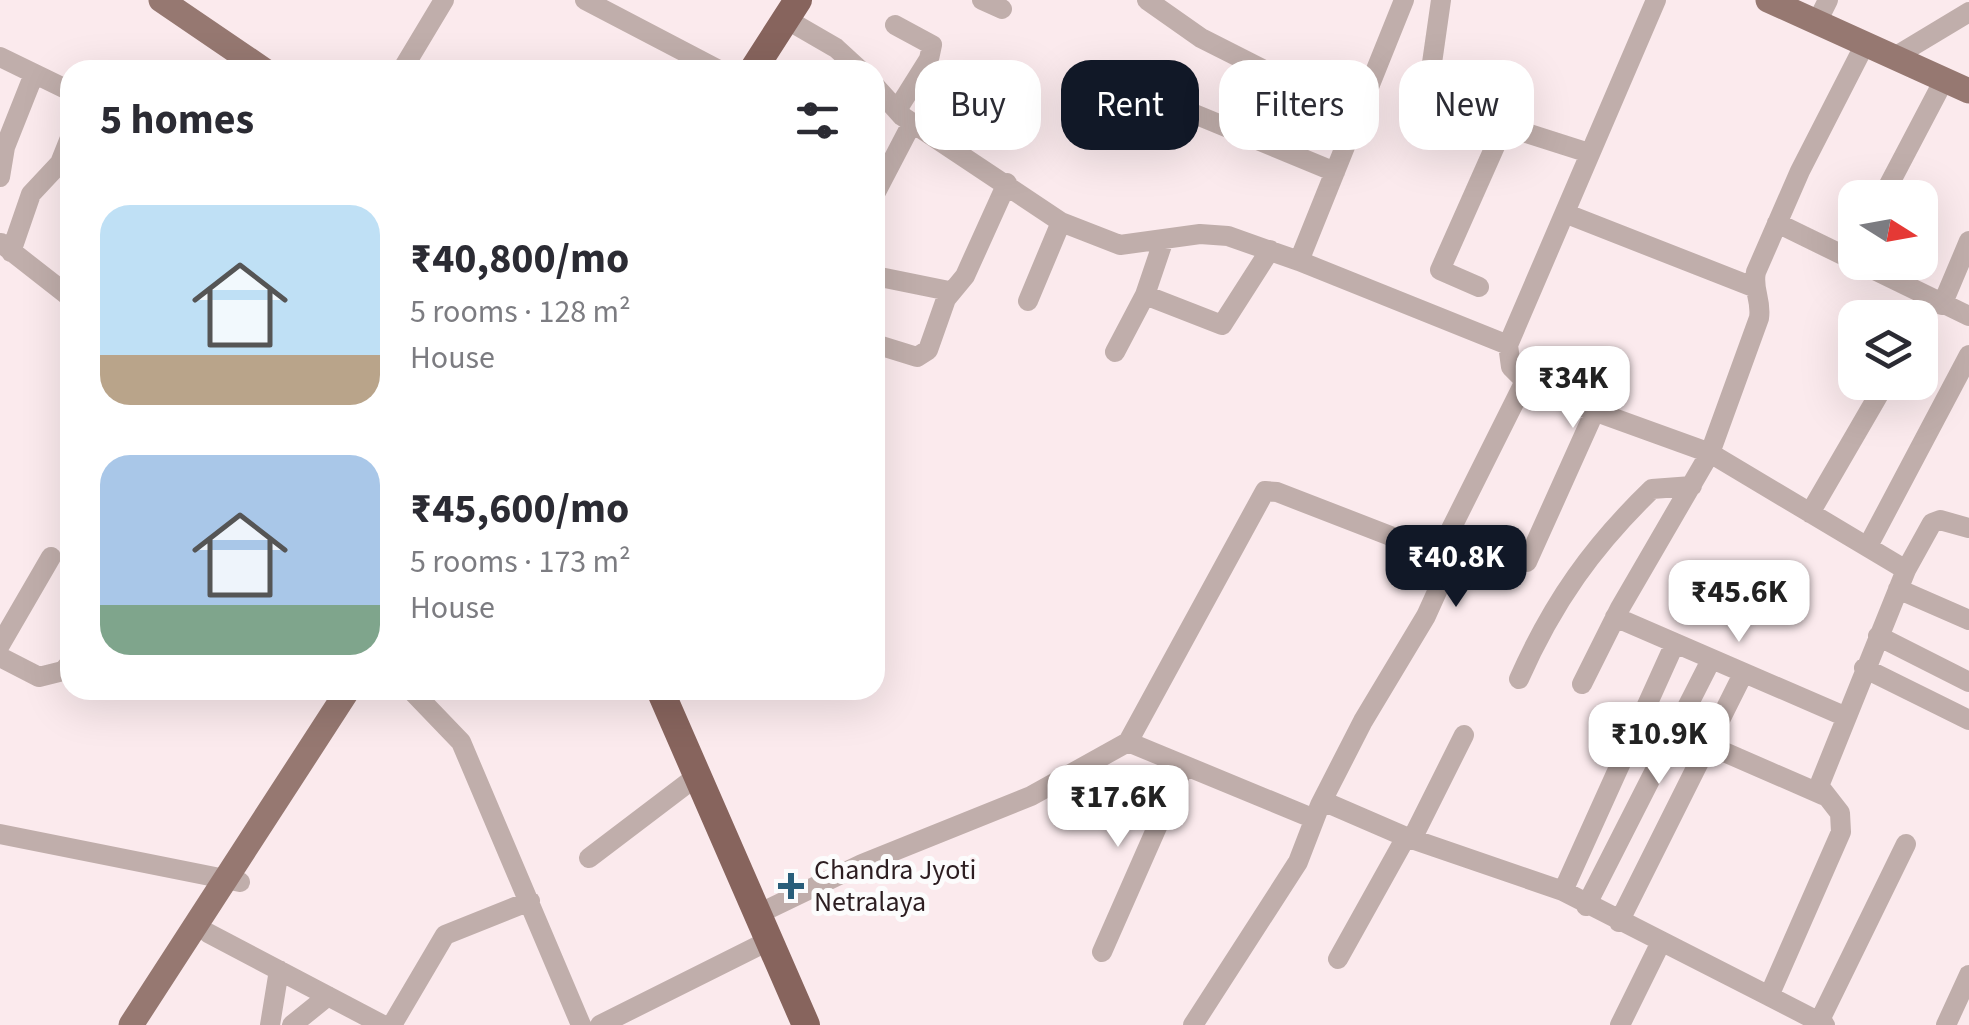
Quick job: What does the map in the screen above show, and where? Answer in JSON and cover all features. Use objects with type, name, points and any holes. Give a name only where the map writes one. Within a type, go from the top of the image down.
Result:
[{"type":"highway","points":[[761,60],[798,13],[815,0]]},
{"type":"highway","points":[[775,60],[798,13]]},
{"type":"highway","points":[[664,700],[806,1025]]},
{"type":"main road","points":[[161,0],[248,60]]},
{"type":"main road","points":[[1768,0],[1822,11],[1865,44],[1969,91]]},
{"type":"main road","points":[[149,1025],[208,932],[233,880],[342,700]]},
{"type":"main road","points":[[130,1025],[359,700]]},
{"type":"street","points":[[408,60],[444,0]]},
{"type":"street","points":[[585,0],[700,60]]},
{"type":"street","points":[[1147,0],[1201,38],[1244,60]]},
{"type":"street","points":[[1299,261],[1404,0]]},
{"type":"street","points":[[1432,60],[1441,0]]},
{"type":"street","points":[[1656,0],[1589,153],[1568,214],[1508,345],[1511,367],[1524,383],[1710,453],[1869,544],[1902,580],[1969,620]]},
{"type":"street","points":[[1896,56],[1969,12]]},
{"type":"street","points":[[798,13],[849,60]]},
{"type":"street","points":[[885,167],[932,45],[895,25]]},
{"type":"street","points":[[1582,684],[1615,617],[1710,453],[1760,318],[1761,306],[1753,287],[1777,223],[1865,44]]},
{"type":"street","points":[[0,57],[60,86]]},
{"type":"street","points":[[0,177],[5,147],[34,74]]},
{"type":"street","points":[[1891,180],[1944,80]]},
{"type":"street","points":[[885,96],[904,116],[1062,222],[1120,245],[1213,234],[1270,250],[1508,345]]},
{"type":"street","points":[[1199,116],[1336,172]]},
{"type":"street","points":[[1534,136],[1589,153]]},
{"type":"street","points":[[1480,288],[1440,270],[1493,150]]},
{"type":"street","points":[[60,162],[30,194],[5,247],[60,290]]},
{"type":"street","points":[[885,346],[924,355],[949,292],[966,276],[1007,183]]},
{"type":"street","points":[[1568,214],[1753,287]]},
{"type":"street","points":[[1028,301],[1062,222]]},
{"type":"street","points":[[1777,223],[1838,253]]},
{"type":"street","points":[[1115,352],[1145,296],[1164,239]]},
{"type":"street","points":[[1145,296],[1222,325],[1270,250]]},
{"type":"street","points":[[1942,305],[1967,254]]},
{"type":"street","points":[[885,278],[949,292]]},
{"type":"street","points":[[1893,280],[1969,316]]},
{"type":"street","points":[[1909,288],[1912,280]]},
{"type":"street","points":[[1869,544],[1969,355]]},
{"type":"street","points":[[1193,1025],[1298,862],[1316,811],[1363,721],[1426,616],[1440,585],[1442,556],[1461,504],[1524,383]]},
{"type":"street","points":[[1810,513],[1876,400]]},
{"type":"street","points":[[1527,562],[1594,412]]},
{"type":"street","points":[[1519,679],[1538,637],[1608,530],[1635,510],[1652,488],[1692,486]]},
{"type":"street","points":[[756,915],[862,864],[1031,796],[1128,742],[1265,491],[1442,556]]},
{"type":"street","points":[[1769,996],[1841,832],[1840,813],[1818,786],[1864,668],[1932,523],[1940,520],[1969,528]]},
{"type":"street","points":[[0,645],[51,556]]},
{"type":"street","points":[[1615,617],[1844,716]]},
{"type":"street","points":[[1878,636],[1969,682]]},
{"type":"street","points":[[1563,891],[1675,643]]},
{"type":"street","points":[[0,657],[38,677],[60,671]]},
{"type":"street","points":[[1586,906],[1712,660]]},
{"type":"street","points":[[1864,668],[1969,720]]},
{"type":"street","points":[[1619,922],[1744,674]]},
{"type":"street","points":[[421,700],[461,742],[581,1025]]},
{"type":"street","points":[[1338,959],[1464,735]]},
{"type":"street","points":[[1128,742],[1183,768],[1316,811],[1332,804],[1409,838],[1563,891],[1822,1024],[1906,844]]},
{"type":"street","points":[[1708,745],[1823,796]]},
{"type":"street","points":[[1102,952],[1183,768]]},
{"type":"street","points":[[589,858],[697,776]]},
{"type":"street","points":[[0,834],[233,880]]},
{"type":"street","points":[[392,1025],[445,935],[530,900]]},
{"type":"street","points":[[208,932],[384,1025]]},
{"type":"street","points":[[600,1025],[768,942]]},
{"type":"street","points":[[1620,1025],[1661,942]]},
{"type":"street","points":[[270,1025],[280,970]]},
{"type":"street","points":[[1946,1025],[1969,975]]},
{"type":"street","points":[[292,1025],[328,996]]},
{"type":"place","name":"Chandra Jyoti Netralaya","points":[[791,886]]}]
